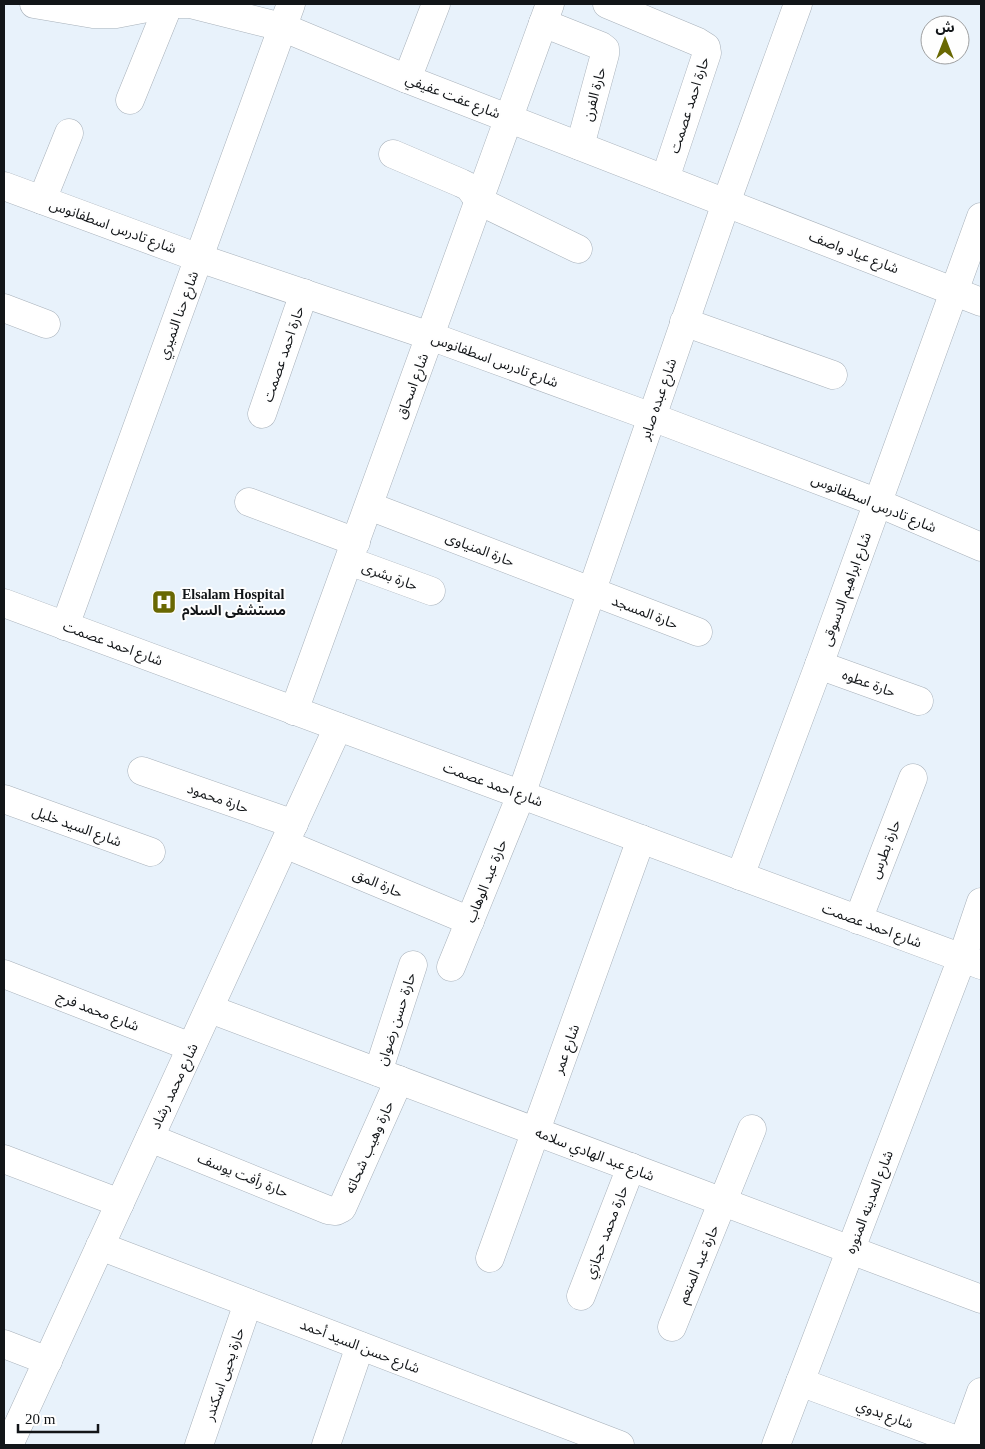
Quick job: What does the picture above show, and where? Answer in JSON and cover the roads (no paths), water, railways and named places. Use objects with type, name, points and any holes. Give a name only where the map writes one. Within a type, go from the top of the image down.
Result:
[{"type":"street","points":[[34,4],[93,14],[118,9],[168,4],[130,100]]},
{"type":"street","name":"شارع عفت عفيفي","points":[[176,4],[190,4],[287,16],[407,79],[726,203]]},
{"type":"street","points":[[407,79],[436,4]]},
{"type":"street","name":"حارة احمد عصمت","points":[[608,4],[706,47],[707,53],[665,179]]},
{"type":"street","name":"شارع عبده صابر","points":[[521,795],[684,322],[798,4]]},
{"type":"street","name":"شارع اسحاق","points":[[294,711],[547,13]]},
{"type":"street","name":"حارة الفرن","points":[[547,13],[604,49],[605,54],[580,146]]},
{"type":"street","name":"شارع حنا النميري","points":[[65,626],[287,16]]},
{"type":"street","points":[[42,200],[69,133]]},
{"type":"street","points":[[393,154],[462,182],[479,201],[578,249]]},
{"type":"street","name":"شارع تادرس اسطفانوس","points":[[4,186],[199,258],[430,336],[652,417],[876,502],[981,547]]},
{"type":"street","name":"شارع عياد واصف","points":[[726,203],[981,302]]},
{"type":"street","name":"شارع ابراهيم الدسوقى","points":[[740,876],[819,665],[876,502],[981,217]]},
{"type":"street","name":"حارة احمد عصمت","points":[[262,414],[304,293]]},
{"type":"street","points":[[4,308],[46,324]]},
{"type":"street","points":[[684,322],[833,375]]},
{"type":"street","name":"حارة بشرى","points":[[249,502],[431,591]]},
{"type":"street","name":"حارة المنياوى","points":[[368,506],[592,591]]},
{"type":"street","name":"حارة المسجد","points":[[592,591],[698,632]]},
{"type":"street","name":"شارع احمد عصمت","points":[[4,603],[972,962]]},
{"type":"street","name":"حارة عطوه","points":[[819,665],[919,701]]},
{"type":"street","name":"شارع محمد رشاد","points":[[9,1445],[338,727]]},
{"type":"street","name":"حارة محمود","points":[[142,771],[290,834]]},
{"type":"street","name":"حارة بطرس","points":[[858,920],[913,778]]},
{"type":"street","name":"حارة عبد الوهاب","points":[[451,968],[521,795]]},
{"type":"street","name":"شارع السيد خليل","points":[[4,799],[150,852]]},
{"type":"street","name":"حارة المق","points":[[290,834],[470,921]]},
{"type":"street","name":"شارع عمر","points":[[490,1258],[641,840]]},
{"type":"street","name":"شارع المدينه المنوره","points":[[776,1445],[851,1250],[972,962],[981,902]]},
{"type":"street","name":"حارة حسن رضوان","points":[[388,1076],[413,965]]},
{"type":"street","name":"شارع محمد فرج","points":[[4,974],[192,1047]]},
{"type":"street","name":"شارع عبد الهادي سلامه","points":[[210,1009],[981,1299]]},
{"type":"street","name":"حارة وهيب شحاته","points":[[336,1211],[342,1208],[388,1076]]},
{"type":"street","name":"حارة عبد المنعم","points":[[672,1326],[724,1202],[752,1129]]},
{"type":"street","name":"حارة رأفت يوسف","points":[[150,1138],[328,1210],[336,1211]]},
{"type":"street","points":[[4,1159],[120,1203]]},
{"type":"street","name":"حارة محمد حجازي","points":[[581,1296],[631,1167]]},
{"type":"street","name":"شارع حسن السيد أحمد","points":[[100,1246],[617,1445]]},
{"type":"street","name":"حارة يحيى اسكندر","points":[[199,1445],[248,1303]]},
{"type":"street","points":[[4,1344],[48,1361]]},
{"type":"street","points":[[326,1445],[360,1346]]},
{"type":"street","name":"شارع بدوي","points":[[800,1382],[965,1444]]},
{"type":"street","points":[[965,1444],[981,1392]]},
{"type":"place","name":"Elsalam Hospital مستشفى السلام","points":[[164,602]]}]
